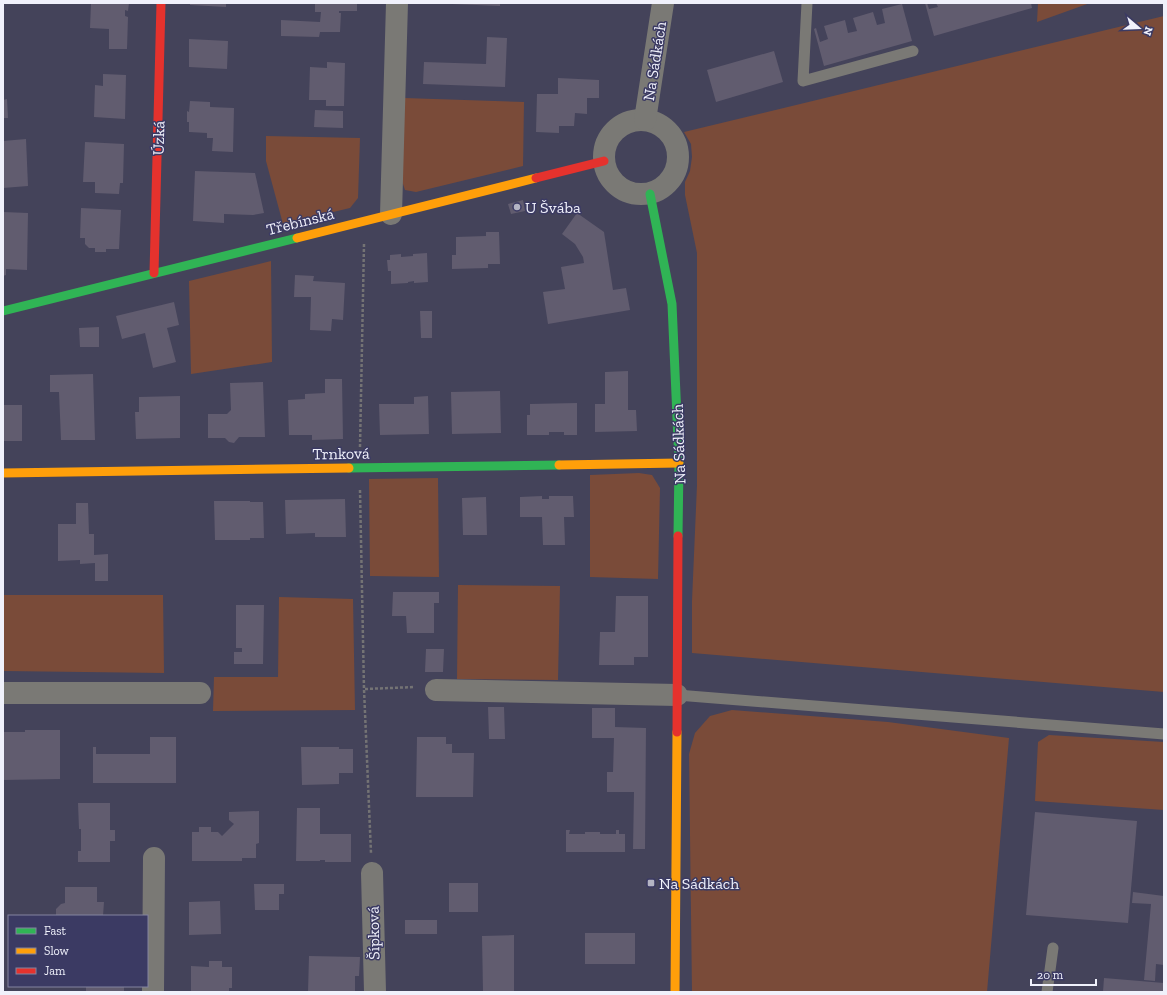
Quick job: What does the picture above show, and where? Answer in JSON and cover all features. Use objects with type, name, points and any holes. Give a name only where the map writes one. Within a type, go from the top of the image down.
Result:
[{"type":"street","name":"Úzká","points":[[154,273],[161,3]]},
{"type":"street","points":[[391,214],[397,3]]},
{"type":"street","name":"Na Sádkách","points":[[645,120],[663,3]]},
{"type":"street","points":[[634,120],[645,120],[656,123],[666,129],[674,138],[678,149],[679,160],[676,172],[670,182],[661,190],[650,194],[638,195],[625,191],[614,184],[607,173],[604,161],[604,150],[608,140],[615,131],[624,124],[634,120]]},
{"type":"street","name":"Třebínská","points":[[3,311],[604,161]]},
{"type":"street","name":"Na Sádkách","points":[[650,194],[672,304],[679,463],[675,992]]},
{"type":"street","name":"Trnková","points":[[3,473],[679,463]]},
{"type":"street","points":[[427,689],[677,695]]},
{"type":"street","points":[[3,693],[200,693]]},
{"type":"street","points":[[153,992],[154,858]]},
{"type":"street","name":"Šípková","points":[[372,873],[374,992]]},
{"type":"lane","points":[[807,3],[803,82],[913,51]]},
{"type":"lane","points":[[677,695],[1164,734]]},
{"type":"lane","points":[[1047,992],[1052,948]]},
{"type":"path","points":[[360,449],[365,220]]},
{"type":"path","points":[[360,487],[364,689],[372,873]]},
{"type":"path","points":[[364,689],[427,689]]},
{"type":"shaded area","points":[[1038,3],[1090,3],[1037,22]]},
{"type":"shaded area","points":[[1164,16],[1164,692],[692,653],[692,601],[697,485],[697,253],[685,195],[685,182],[690,171],[692,157],[691,144],[684,132]]},
{"type":"shaded area","points":[[404,98],[524,102],[523,166],[416,192],[405,190],[401,178]]},
{"type":"shaded area","points":[[266,136],[360,138],[358,198],[350,208],[283,224],[266,161]]},
{"type":"shaded area","points":[[271,261],[272,362],[191,374],[189,281]]},
{"type":"shaded area","points":[[639,473],[652,475],[660,488],[658,579],[590,577],[590,475]]},
{"type":"shaded area","points":[[438,478],[439,577],[370,576],[369,479]]},
{"type":"shaded area","points":[[458,585],[560,586],[558,680],[457,679]]},
{"type":"shaded area","points":[[3,595],[163,595],[164,673],[3,671]]},
{"type":"shaded area","points":[[279,597],[353,599],[355,710],[213,711],[214,677],[278,677]]},
{"type":"shaded area","points":[[732,710],[888,722],[1009,738],[987,992],[692,992],[689,754],[695,733],[710,716]]},
{"type":"shaded area","points":[[1049,735],[1164,742],[1164,810],[1035,801],[1038,742]]},
{"type":"building","points":[[91,3],[129,3],[128,11],[125,10],[125,16],[128,17],[127,49],[109,49],[109,29],[90,28]]},
{"type":"building","points":[[190,3],[226,3],[226,7],[190,5]]},
{"type":"building","points":[[315,3],[357,3],[357,11],[339,11],[339,13],[341,13],[340,32],[320,32],[319,37],[281,36],[281,20],[320,22],[321,12],[315,12]]},
{"type":"building","points":[[500,3],[500,6],[452,4]]},
{"type":"building","points":[[925,3],[927,3],[929,9],[938,7],[936,3],[1031,3],[1032,8],[934,36]]},
{"type":"building","points":[[902,4],[912,41],[824,66],[814,29],[816,28],[820,42],[828,39],[824,26],[845,20],[848,33],[857,31],[853,18],[873,12],[877,25],[885,23],[882,9]]},
{"type":"building","points":[[487,37],[507,38],[505,87],[423,84],[424,62],[486,64]]},
{"type":"building","points":[[189,39],[228,41],[227,69],[189,67]]},
{"type":"building","points":[[774,51],[783,82],[716,102],[707,70]]},
{"type":"building","points":[[327,62],[345,63],[344,106],[326,106],[326,100],[309,100],[310,67],[327,68]]},
{"type":"building","points":[[103,74],[126,75],[125,119],[94,117],[95,85],[103,86]]},
{"type":"building","points":[[558,78],[599,80],[599,98],[587,98],[587,114],[575,113],[574,126],[559,126],[559,133],[536,132],[537,94],[558,94]]},
{"type":"building","points":[[7,99],[8,118],[3,118],[3,100]]},
{"type":"building","points":[[190,101],[210,102],[210,107],[234,108],[233,152],[212,151],[213,138],[207,138],[207,133],[189,132],[187,111],[189,112]]},
{"type":"building","points":[[315,110],[343,111],[343,128],[314,127]]},
{"type":"building","points":[[26,139],[28,186],[3,188],[3,141]]},
{"type":"building","points":[[85,142],[124,144],[123,183],[120,183],[119,194],[95,193],[95,182],[83,182]]},
{"type":"building","points":[[195,171],[255,173],[264,213],[253,215],[224,214],[224,223],[193,221]]},
{"type":"building","name":"U Švába","points":[[523,200],[525,211],[511,214],[508,204]]},
{"type":"building","points":[[81,208],[121,210],[119,249],[106,249],[106,252],[95,252],[95,248],[89,248],[85,244],[85,238],[80,238]]},
{"type":"building","points":[[3,212],[28,213],[27,270],[6,269],[6,275],[3,276]]},
{"type":"building","points":[[577,213],[604,232],[613,290],[626,288],[630,310],[548,324],[543,292],[565,289],[561,267],[584,263],[583,257],[575,244],[562,234]]},
{"type":"building","points":[[486,232],[499,232],[500,264],[488,264],[488,268],[452,269],[452,255],[456,255],[456,237],[486,236]]},
{"type":"building","points":[[427,253],[428,282],[414,283],[414,281],[408,283],[391,284],[391,271],[388,271],[387,260],[390,260],[390,255],[401,254],[401,257]]},
{"type":"building","points":[[295,275],[314,276],[313,281],[345,283],[343,320],[332,319],[331,331],[310,330],[311,297],[294,297]]},
{"type":"building","points":[[174,302],[179,325],[167,328],[176,362],[153,368],[145,333],[122,339],[116,316]]},
{"type":"building","points":[[420,311],[432,311],[432,338],[421,338]]},
{"type":"building","points":[[99,327],[99,347],[80,347],[79,328]]},
{"type":"building","points":[[628,371],[628,410],[636,410],[637,431],[595,432],[595,404],[605,404],[605,372]]},
{"type":"building","points":[[93,374],[95,440],[61,440],[59,392],[50,392],[50,375]]},
{"type":"building","points":[[325,379],[342,379],[343,439],[312,440],[312,435],[289,435],[288,400],[305,399],[305,394],[325,393]]},
{"type":"building","points":[[263,382],[265,437],[239,437],[234,443],[229,442],[225,438],[208,438],[208,414],[227,414],[231,410],[230,383]]},
{"type":"building","points":[[500,391],[501,433],[452,434],[451,392]]},
{"type":"building","points":[[180,396],[180,438],[136,439],[135,412],[139,412],[139,397]]},
{"type":"building","points":[[428,396],[429,434],[380,435],[379,404],[414,404],[414,397]]},
{"type":"building","points":[[577,403],[577,435],[564,435],[564,432],[549,432],[549,435],[527,435],[527,415],[530,415],[530,404]]},
{"type":"building","points":[[3,405],[22,405],[22,441],[3,441]]},
{"type":"building","points":[[542,496],[542,499],[549,499],[549,496],[573,496],[574,517],[564,517],[565,545],[543,545],[542,517],[520,517],[520,497]]},
{"type":"building","points":[[486,497],[487,535],[463,535],[462,498]]},
{"type":"building","points":[[345,499],[346,537],[315,537],[315,533],[286,534],[285,500]]},
{"type":"building","points":[[214,501],[263,502],[264,538],[250,538],[250,540],[215,540]]},
{"type":"building","points":[[76,503],[88,503],[89,534],[94,534],[94,555],[108,554],[108,581],[95,581],[95,563],[80,564],[80,560],[58,561],[58,524],[76,524]]},
{"type":"building","points":[[393,592],[439,592],[439,603],[434,603],[434,633],[407,633],[406,616],[392,616]]},
{"type":"building","points":[[616,596],[648,596],[648,657],[634,657],[634,665],[599,665],[600,632],[615,632]]},
{"type":"building","points":[[236,605],[264,605],[263,664],[234,664],[234,652],[242,652],[242,648],[236,648]]},
{"type":"building","points":[[426,649],[444,649],[443,672],[425,672]]},
{"type":"building","points":[[488,707],[504,707],[505,739],[489,739]]},
{"type":"building","points":[[592,708],[615,708],[615,727],[646,728],[645,849],[633,849],[634,792],[607,792],[607,772],[613,772],[614,738],[592,738]]},
{"type":"building","points":[[25,730],[60,730],[60,779],[3,780],[3,732],[25,732]]},
{"type":"building","points":[[150,737],[176,737],[176,783],[93,783],[93,747],[96,747],[96,754],[150,754]]},
{"type":"building","points":[[417,737],[446,737],[446,744],[452,744],[452,753],[474,753],[473,797],[416,797]]},
{"type":"building","points":[[301,747],[339,747],[339,749],[353,749],[353,773],[339,773],[339,784],[302,785]]},
{"type":"building","points":[[78,803],[110,803],[110,830],[115,830],[115,841],[110,841],[110,862],[78,862],[78,851],[81,851],[81,829],[79,829]]},
{"type":"building","points":[[297,808],[320,808],[320,834],[351,834],[351,862],[325,862],[325,860],[296,861]]},
{"type":"building","points":[[259,811],[259,843],[256,844],[256,858],[242,858],[242,861],[192,861],[192,832],[199,832],[199,827],[211,827],[211,832],[218,832],[222,836],[234,824],[229,820],[229,812]]},
{"type":"building","points":[[1035,812],[1137,821],[1128,923],[1026,915]]},
{"type":"building","points":[[566,830],[570,830],[569,834],[600,832],[600,834],[616,834],[616,830],[619,830],[619,834],[625,834],[625,852],[566,852]]},
{"type":"building","points":[[449,883],[478,883],[478,912],[449,912]]},
{"type":"building","points":[[254,884],[284,884],[284,894],[279,894],[279,910],[255,910]]},
{"type":"building","points":[[65,887],[97,887],[97,902],[104,902],[103,915],[56,915],[56,909],[61,904],[65,903]]},
{"type":"building","points":[[1133,892],[1164,896],[1164,965],[1156,964],[1155,981],[1144,980],[1151,904],[1132,903]]},
{"type":"building","points":[[220,901],[221,934],[189,935],[189,902]]},
{"type":"building","points":[[405,920],[437,920],[437,934],[405,934]]},
{"type":"building","points":[[585,933],[635,933],[635,964],[585,964]]},
{"type":"building","points":[[514,935],[514,992],[483,992],[482,936]]},
{"type":"building","points":[[309,956],[360,957],[359,976],[355,976],[355,992],[308,992]]},
{"type":"building","points":[[209,961],[222,961],[222,967],[232,967],[232,988],[229,988],[229,992],[191,992],[191,966],[209,967]]},
{"type":"building","points":[[1104,978],[1164,983],[1164,992],[1103,992]]},
{"type":"building","points":[[86,987],[124,987],[124,992],[86,992]]},
{"type":"traffic: fast","points":[[650,194],[672,304],[679,463],[678,536]]},
{"type":"traffic: fast","points":[[3,311],[297,238]]},
{"type":"traffic: fast","points":[[349,468],[559,465]]},
{"type":"traffic: slow","points":[[297,238],[536,178]]},
{"type":"traffic: slow","points":[[559,465],[679,463]]},
{"type":"traffic: slow","points":[[3,473],[349,468]]},
{"type":"traffic: slow","points":[[675,992],[677,732]]},
{"type":"traffic: jam","points":[[154,273],[161,3]]},
{"type":"traffic: jam","points":[[536,178],[604,161]]},
{"type":"traffic: jam","points":[[677,732],[678,536]]},
{"type":"place","name":"U Švába","points":[[517,207]]},
{"type":"place","name":"Na Sádkách","points":[[651,883]]}]
